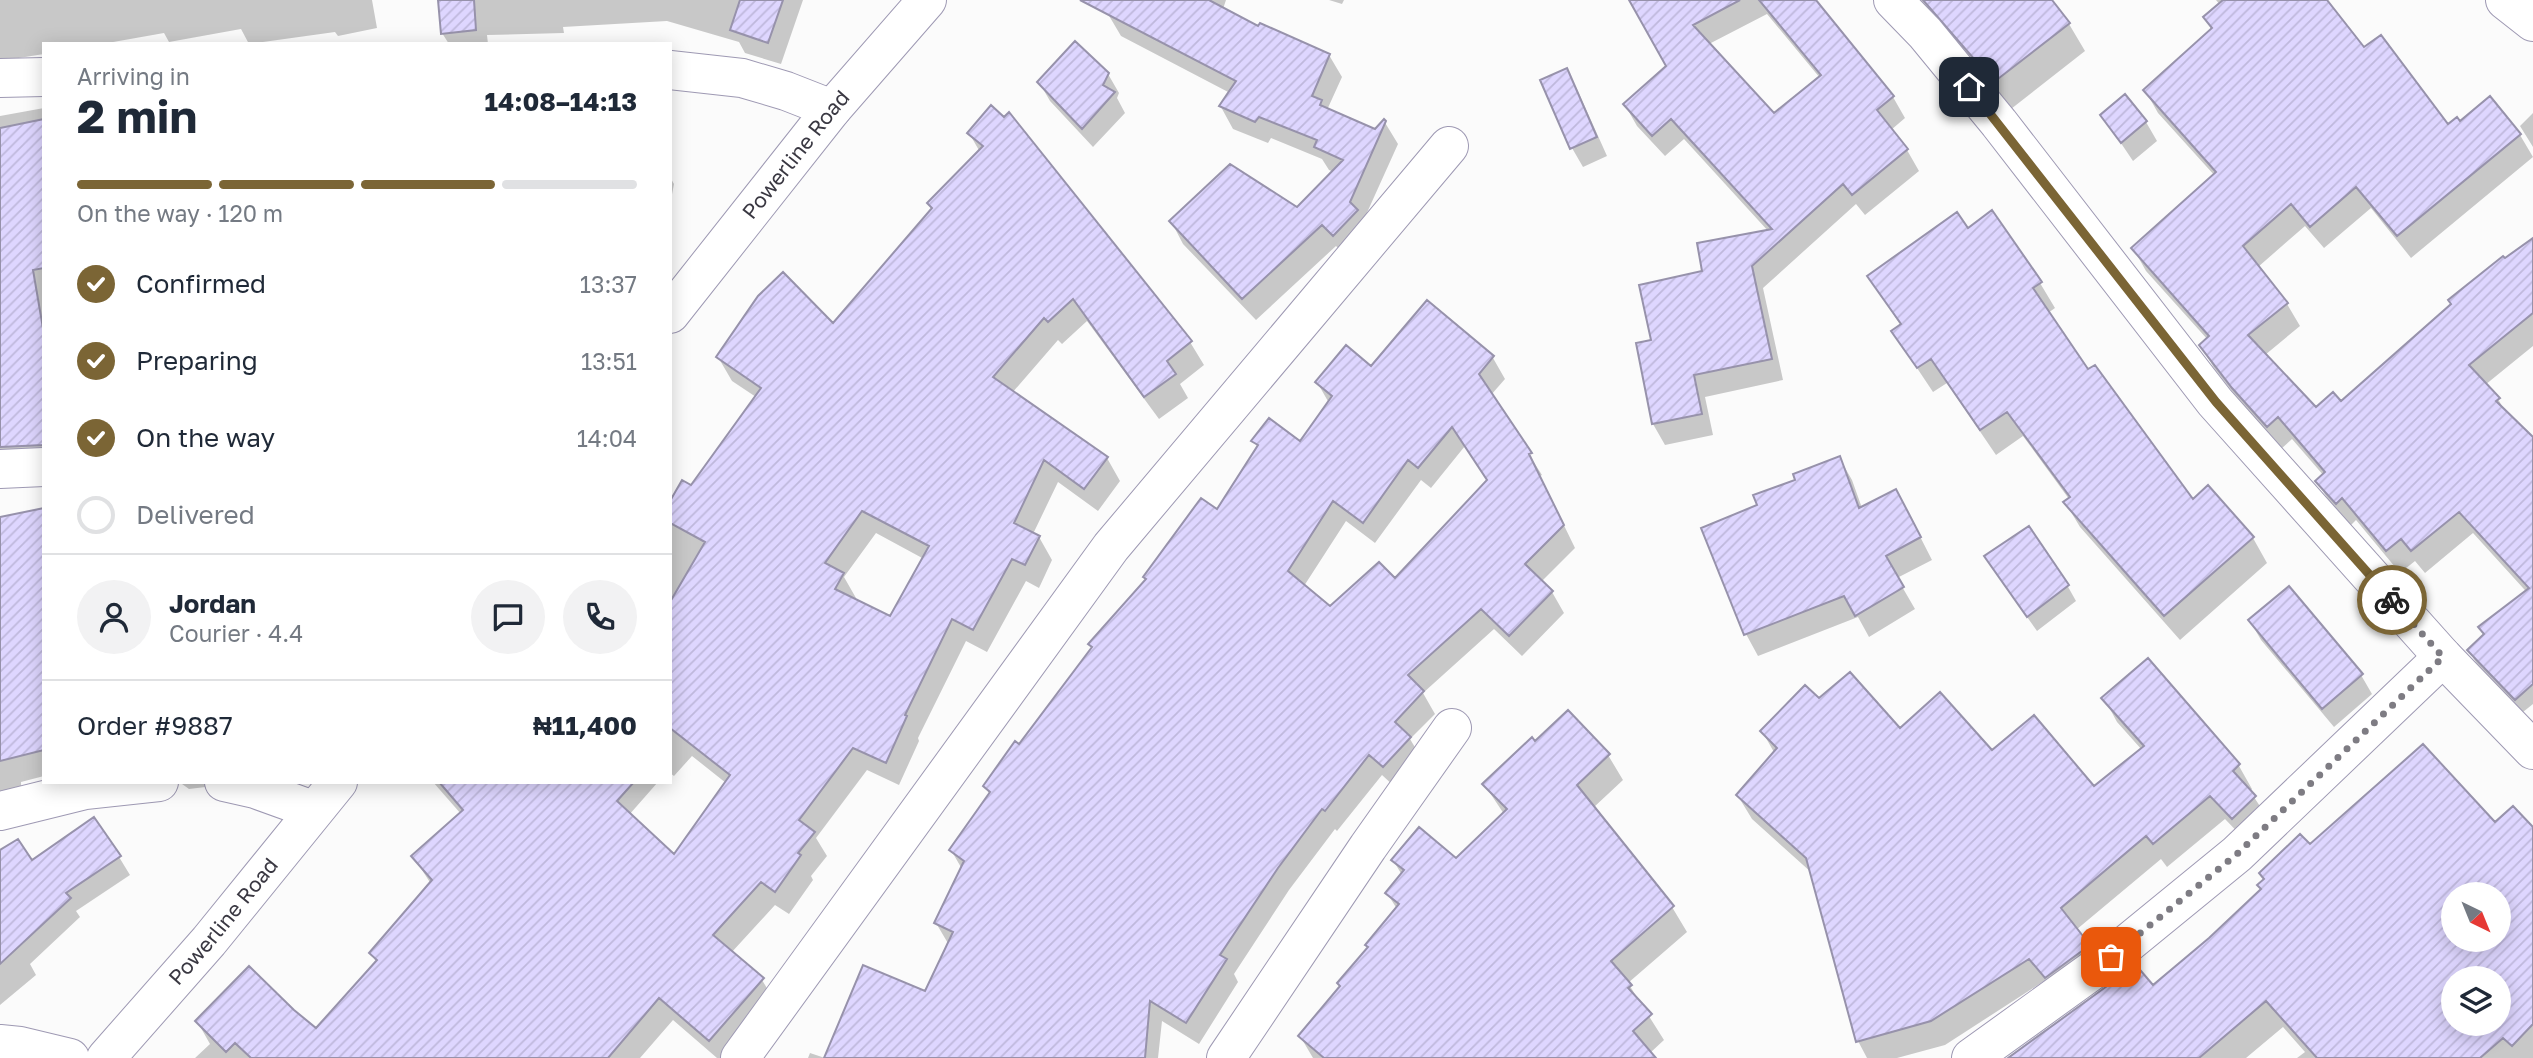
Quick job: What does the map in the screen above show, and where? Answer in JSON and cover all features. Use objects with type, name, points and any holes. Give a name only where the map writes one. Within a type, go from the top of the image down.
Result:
[{"type":"street","name":"Powerline Road","points":[[672,311],[832,109],[927,0]]},
{"type":"street","points":[[1894,0],[1925,33],[1999,123],[2216,402],[2443,657],[2533,750]]},
{"type":"street","points":[[2505,0],[2533,22]]},
{"type":"street","points":[[672,70],[742,78],[832,109]]},
{"type":"street","points":[[0,78],[42,77]]},
{"type":"street","points":[[740,1058],[1111,547],[1450,146]]},
{"type":"street","points":[[0,469],[42,467]]},
{"type":"street","points":[[1971,1058],[2111,957],[2237,854],[2443,657]]},
{"type":"street","points":[[1226,1058],[1452,728]]},
{"type":"street","points":[[0,811],[85,790],[140,784]]},
{"type":"street","points":[[233,784],[255,789],[326,796]]},
{"type":"street","name":"Powerline Road","points":[[106,1058],[209,941],[326,796]]},
{"type":"street","points":[[0,1044],[70,1058]]},
{"type":"building","points":[[438,0],[474,0],[476,30],[441,34]]},
{"type":"building","points":[[740,0],[783,0],[768,43],[730,30]]},
{"type":"building","points":[[1080,0],[1209,0],[1258,26],[1260,23],[1330,54],[1312,96],[1322,100],[1320,105],[1375,129],[1384,119],[1386,121],[1350,202],[1358,210],[1333,236],[1322,225],[1242,299],[1169,221],[1230,164],[1297,207],[1343,160],[1314,147],[1317,140],[1259,117],[1255,122],[1219,106],[1236,81]]},
{"type":"building","points":[[1629,0],[1740,0],[1693,25],[1774,113],[1821,75],[1759,0],[1816,0],[1894,96],[1877,110],[1908,149],[1852,195],[1843,184],[1752,266],[1772,359],[1694,375],[1702,414],[1652,424],[1636,343],[1651,340],[1639,285],[1702,271],[1697,243],[1772,229],[1671,119],[1652,136],[1623,104],[1666,66]]},
{"type":"building","points":[[1923,0],[2052,0],[2070,23],[1994,82]]},
{"type":"building","points":[[2223,0],[2327,0],[2364,47],[2381,35],[2448,124],[2457,117],[2460,121],[2490,96],[2521,134],[2397,236],[2356,187],[2310,227],[2291,204],[2243,246],[2288,303],[2248,335],[2316,407],[2333,392],[2341,401],[2451,304],[2448,300],[2503,256],[2505,258],[2533,238],[2533,313],[2469,365],[2500,398],[2496,401],[2533,437],[2533,684],[2515,700],[2467,650],[2484,634],[2478,627],[2529,588],[2459,512],[2411,551],[2401,539],[2386,551],[2342,498],[2336,504],[2315,481],[2325,472],[2278,417],[2267,427],[2232,388],[2199,345],[2209,336],[2131,248],[2216,172],[2143,90],[2212,28],[2203,17]]},
{"type":"building","points":[[1075,41],[1109,73],[1103,85],[1115,92],[1082,129],[1037,82]]},
{"type":"building","points":[[1567,68],[1597,137],[1570,149],[1540,80]]},
{"type":"building","points":[[2125,94],[2147,121],[2121,143],[2100,115]]},
{"type":"building","points":[[991,105],[1004,117],[1009,112],[1192,341],[1167,361],[1176,374],[1144,397],[1073,299],[1048,322],[1044,318],[993,377],[1108,457],[1084,489],[1044,460],[1014,523],[1040,536],[1025,565],[1012,559],[973,630],[952,619],[905,715],[907,716],[886,763],[853,748],[799,820],[815,832],[798,853],[801,855],[775,892],[761,882],[713,935],[764,978],[709,1041],[659,998],[608,1058],[251,1058],[235,1043],[226,1052],[195,1021],[249,966],[316,1028],[377,960],[369,953],[432,880],[411,856],[463,810],[441,784],[632,784],[617,801],[674,854],[730,775],[672,730],[672,599],[705,542],[672,524],[672,498],[682,480],[691,485],[761,388],[716,357],[758,296],[783,272],[833,323],[932,208],[927,203],[983,146],[967,133]],"holes":[[[862,511],[929,546],[890,616],[835,589],[844,573],[825,563]]]},
{"type":"building","points":[[42,119],[42,268],[33,270],[42,322],[42,445],[0,447],[0,128]]},
{"type":"building","points":[[1992,210],[2042,282],[2033,288],[2088,369],[2095,365],[2193,499],[2208,485],[2254,537],[2164,616],[2063,502],[2070,497],[2007,412],[1980,430],[1931,359],[1917,368],[1891,331],[1901,324],[1867,276],[1957,212],[1968,228]]},
{"type":"building","points":[[1427,300],[1494,356],[1479,374],[1532,453],[1529,454],[1564,525],[1525,564],[1553,591],[1509,636],[1481,609],[1408,675],[1424,691],[1395,722],[1411,737],[1383,767],[1369,755],[1325,811],[1322,809],[1278,868],[1220,955],[1227,959],[1186,1023],[1150,1001],[1145,1058],[824,1058],[863,965],[925,991],[953,932],[934,923],[964,861],[949,850],[990,792],[983,786],[1015,741],[1019,744],[1092,647],[1088,644],[1146,579],[1143,577],[1201,498],[1217,509],[1258,445],[1251,441],[1269,418],[1300,441],[1332,396],[1315,382],[1346,345],[1371,366]],"holes":[[[1452,427],[1487,480],[1395,578],[1379,562],[1330,606],[1288,571],[1333,501],[1363,523],[1408,460],[1418,468]]]},
{"type":"building","points":[[1840,456],[1859,508],[1896,489],[1921,537],[1886,556],[1904,587],[1855,616],[1844,596],[1744,635],[1701,528],[1757,505],[1753,495],[1795,480],[1793,474]]},
{"type":"building","points":[[42,508],[42,750],[0,761],[0,517]]},
{"type":"building","points":[[2029,526],[2069,585],[2027,617],[1984,556]]},
{"type":"building","points":[[2289,586],[2363,674],[2322,709],[2248,620]]},
{"type":"building","points":[[2148,658],[2240,764],[2233,771],[2256,796],[2232,819],[2210,796],[2153,844],[2146,836],[2061,908],[2090,945],[2045,978],[2029,959],[1931,1021],[1856,1042],[1806,858],[1736,795],[1777,748],[1760,731],[1805,685],[1819,698],[1850,672],[1900,728],[1940,692],[1992,750],[2034,715],[2094,786],[2144,746],[2101,698]]},
{"type":"building","points":[[1568,710],[1610,754],[1577,785],[1674,906],[1611,961],[1632,985],[1628,988],[1652,1014],[1633,1031],[1656,1058],[1324,1058],[1298,1036],[1340,986],[1337,983],[1368,947],[1365,945],[1399,904],[1385,893],[1404,870],[1391,860],[1419,827],[1456,858],[1507,809],[1482,784],[1532,737],[1535,741]]},
{"type":"building","points":[[2423,744],[2495,822],[2513,806],[2533,827],[2533,1024],[2512,1046],[2503,1038],[2480,1058],[2317,1058],[2266,1001],[2199,1058],[2008,1058],[2136,965],[2153,985],[2261,889],[2257,885],[2264,879],[2259,873],[2300,834],[2310,844]]},
{"type":"building","points":[[94,817],[121,856],[66,893],[71,898],[0,964],[0,850],[18,839],[32,860]]},
{"type":"way so far","points":[[2111,957],[2237,854],[2443,657],[2392,600]]},
{"type":"route","points":[[1969,87],[2216,402],[2392,600]]}]
